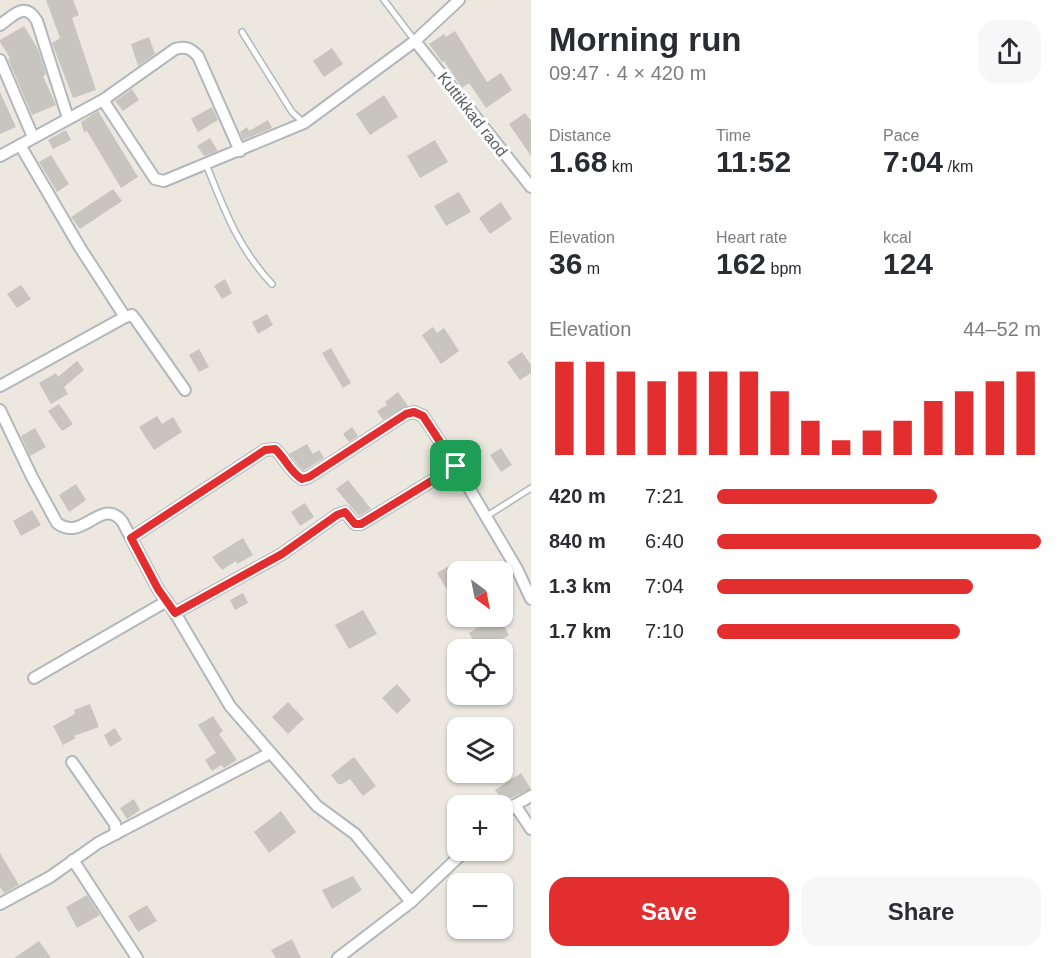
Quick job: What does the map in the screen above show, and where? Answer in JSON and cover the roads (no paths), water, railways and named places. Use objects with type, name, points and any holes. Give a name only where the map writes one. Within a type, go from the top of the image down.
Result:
[{"type":"street","points":[[103,100],[155,179],[164,181],[304,123],[415,41],[459,0]]},
{"type":"street","points":[[0,25],[20,11],[27,10],[33,14],[68,118]]},
{"type":"street","name":"Kuttikkad raod","points":[[415,41],[531,187]]},
{"type":"street","points":[[0,156],[103,100],[175,49],[184,47],[191,49],[198,56],[240,151]]},
{"type":"street","points":[[0,60],[33,137]]},
{"type":"street","points":[[20,145],[79,246],[125,317]]},
{"type":"street","points":[[0,386],[132,315],[185,390]]},
{"type":"street","points":[[0,410],[57,523],[70,530],[108,513],[116,514],[230,706],[318,806],[355,834],[411,902]]},
{"type":"street","points":[[131,538],[265,450],[275,449],[295,475],[302,479],[309,477],[406,414],[414,412],[423,416],[456,466],[517,569],[531,599]]},
{"type":"street","points":[[175,613],[282,554],[337,515],[345,512],[355,524],[361,524],[456,466]]},
{"type":"street","points":[[34,678],[167,601]]},
{"type":"street","points":[[0,904],[50,877],[116,834],[270,753]]},
{"type":"street","points":[[72,762],[115,824],[116,834]]},
{"type":"street","points":[[531,795],[515,805],[531,829]]},
{"type":"street","points":[[73,860],[137,958]]},
{"type":"street","points":[[338,958],[411,902],[454,861]]},
{"type":"lane","points":[[384,0],[415,41]]},
{"type":"lane","points":[[243,32],[292,112],[304,123]]},
{"type":"lane","points":[[206,164],[232,230],[254,265],[272,284]]},
{"type":"lane","points":[[487,516],[531,488]]}]
